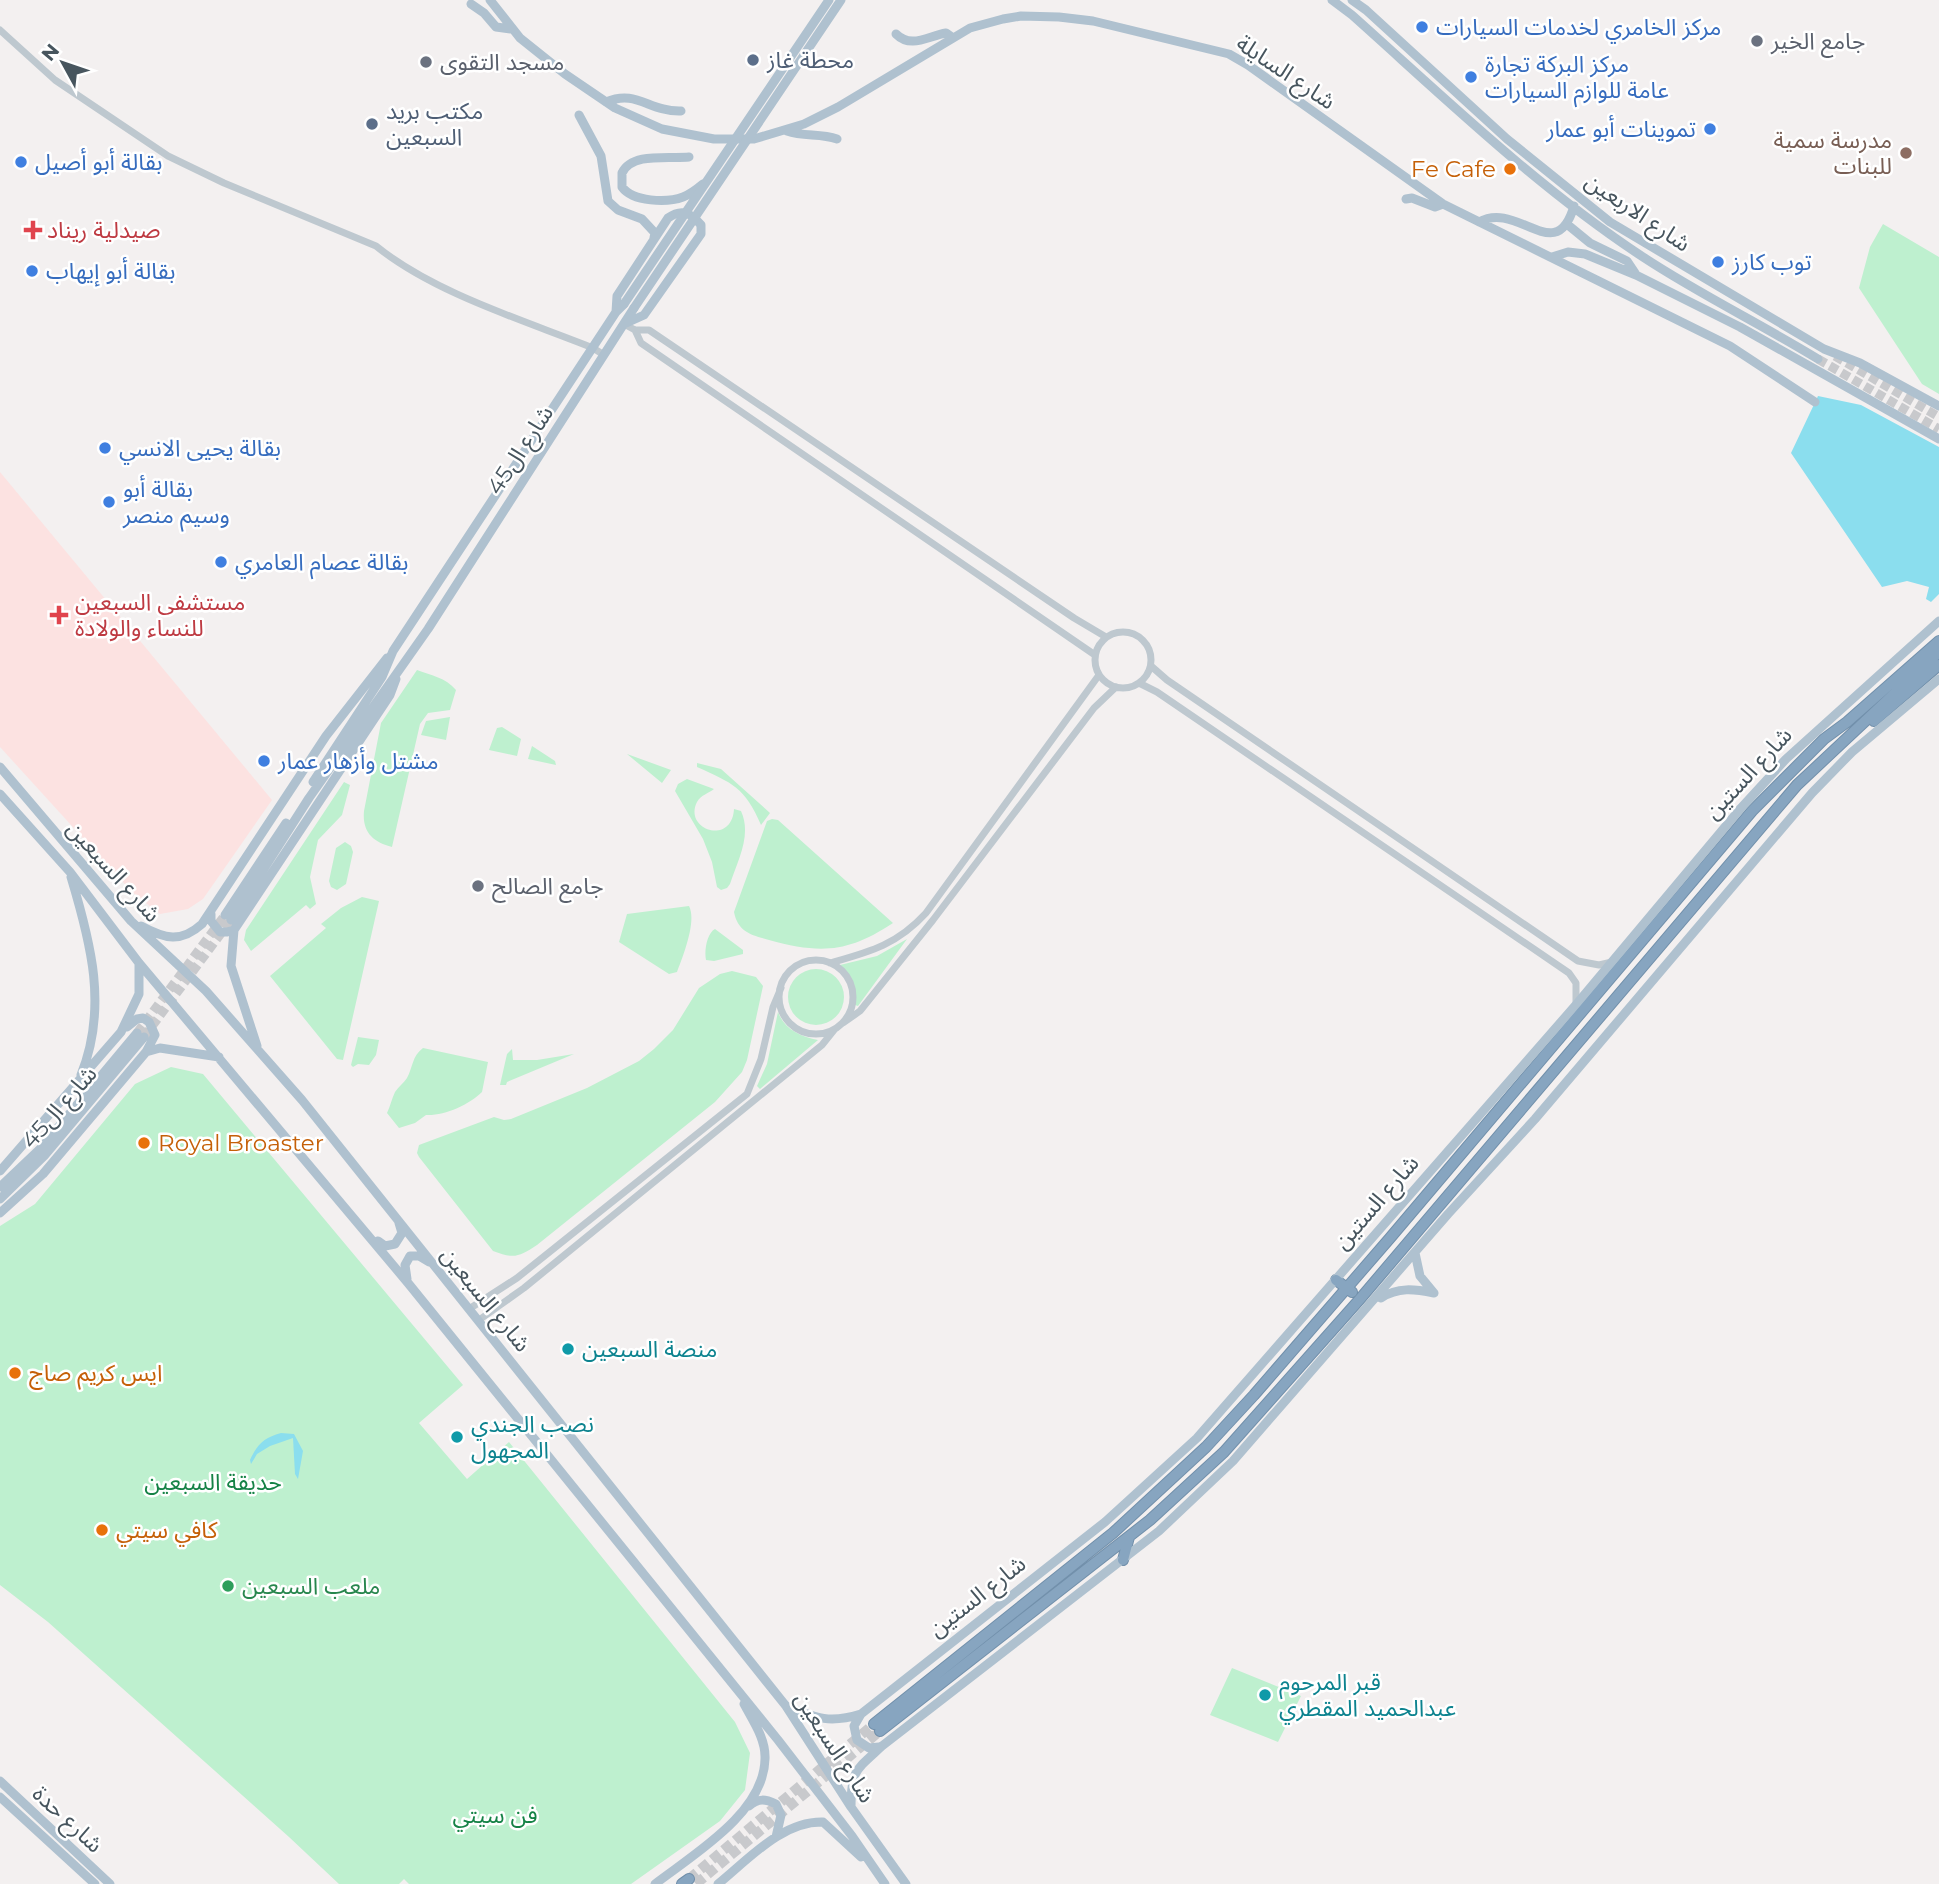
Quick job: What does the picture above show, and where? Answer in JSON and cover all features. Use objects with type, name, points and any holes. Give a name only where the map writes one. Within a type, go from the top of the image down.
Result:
[{"type":"highway","points":[[1824,739],[1842,718],[1939,632]]},
{"type":"highway","name":"شارع الستين","points":[[1939,641],[1824,739],[1752,811],[1230,1421],[1140,1509],[877,1727],[1129,1537],[1224,1452],[1360,1298],[1797,785],[1939,652]]},
{"type":"highway","points":[[1834,752],[1939,664]]},
{"type":"highway","points":[[1336,1280],[1360,1298]]},
{"type":"highway","points":[[1123,1560],[1129,1537]]},
{"type":"main road","name":"شارع السايلة","points":[[490,0],[511,29],[543,57],[606,102],[640,121],[688,135],[737,141],[787,131],[838,107],[970,28],[1003,19],[1021,16],[1059,17],[1122,26],[1229,54],[1443,204],[1737,349],[1815,402]]},
{"type":"main road","name":"شارع ال45","points":[[230,922],[390,695],[401,668],[624,324],[629,306],[709,178],[829,0]]},
{"type":"main road","name":"شارع ال45","points":[[230,922],[382,677],[393,651],[616,312],[629,306],[841,0]]},
{"type":"main road","name":"شارع الاربعين","points":[[1332,0],[1504,142],[1611,222],[1824,349],[1860,363],[1939,406]]},
{"type":"main road","name":"شارع الاربعين","points":[[1352,0],[1366,10],[1574,206],[1643,257],[1818,359],[1751,334]]},
{"type":"main road","points":[[471,4],[484,13],[496,27],[511,29]]},
{"type":"main road","points":[[896,34],[909,43],[946,33],[953,38]]},
{"type":"main road","points":[[606,102],[618,97],[629,97],[658,109],[681,111]]},
{"type":"main road","points":[[579,115],[601,156],[608,201],[618,210],[642,219],[655,233],[654,238]]},
{"type":"main road","points":[[787,131],[802,136],[837,139]]},
{"type":"main road","points":[[689,157],[635,159],[627,164],[622,173],[622,187],[633,196],[672,200],[687,195],[709,178]]},
{"type":"main road","points":[[1406,199],[1412,198],[1434,207],[1443,204]]},
{"type":"main road","points":[[1479,222],[1486,218],[1502,218],[1549,233],[1558,232],[1568,225],[1574,206]]},
{"type":"main road","points":[[616,312],[617,296],[668,218],[684,212],[694,216],[701,225],[701,234],[644,314],[624,324]]},
{"type":"main road","points":[[1568,225],[1598,248],[1627,261],[1636,275]]},
{"type":"main road","points":[[1636,275],[1650,246]]},
{"type":"main road","points":[[1552,257],[1559,253],[1577,253],[1636,275],[1751,334],[1939,439]]},
{"type":"main road","name":"شارع الستين","points":[[786,1706],[825,1720],[842,1720],[861,1714],[1069,1551],[1163,1471],[1213,1422],[1575,1006],[1741,808],[1786,759],[1939,621]]},
{"type":"main road","points":[[131,921],[154,933],[180,937],[192,933],[211,914],[326,736],[393,651]]},
{"type":"main road","points":[[851,1807],[851,1783],[854,1774],[883,1746],[1159,1531],[1233,1461],[1535,1119],[1812,793],[1852,752],[1939,679]]},
{"type":"main road","name":"شارع السبعين","points":[[0,767],[131,921],[206,992],[302,1100],[786,1706],[851,1807],[906,1884]]},
{"type":"main road","name":"شارع السبعين","points":[[0,794],[69,872],[139,963],[408,1283],[733,1684],[852,1836],[885,1884]]},
{"type":"main road","points":[[69,872],[89,936],[94,968],[95,1028],[77,1084]]},
{"type":"main road","points":[[211,914],[211,921],[220,932],[227,932],[230,922]]},
{"type":"main road","points":[[230,922],[231,966],[258,1051]]},
{"type":"main road","points":[[121,1032],[139,994],[139,963]]},
{"type":"main road","points":[[0,1171],[121,1032],[137,1019],[143,1018],[149,1022],[155,1035],[146,1052],[43,1174],[0,1213]]},
{"type":"main road","name":"شارع ال45","points":[[0,1187],[41,1148],[140,1035],[44,1156],[0,1199]]},
{"type":"main road","points":[[146,1052],[160,1048],[220,1058]]},
{"type":"main road","points":[[370,1237],[385,1246],[395,1244],[402,1233],[399,1221]]},
{"type":"main road","points":[[1370,1305],[1385,1295],[1401,1290],[1434,1293],[1420,1276],[1415,1253]]},
{"type":"main road","points":[[408,1283],[405,1265],[410,1256],[419,1256],[433,1264]]},
{"type":"main road","points":[[733,1684],[761,1736],[765,1758],[760,1783],[746,1809]]},
{"type":"main road","points":[[861,1714],[854,1726],[857,1740],[869,1748],[883,1746]]},
{"type":"main road","name":"شارع حدة","points":[[0,1782],[110,1884]]},
{"type":"main road","name":"شارع حدة","points":[[0,1797],[94,1884]]},
{"type":"main road","points":[[655,1884],[723,1831],[756,1801],[765,1799],[776,1804],[781,1815],[776,1837]]},
{"type":"main road","points":[[718,1884],[776,1837],[796,1825],[808,1822],[823,1822],[873,1869]]},
{"type":"street","points":[[0,30],[55,80],[169,156],[224,183],[376,246],[390,258],[437,285],[593,348],[604,355]]},
{"type":"street","points":[[624,324],[635,330],[649,330],[1106,637]]},
{"type":"street","points":[[635,330],[641,343],[1095,655]]},
{"type":"street","points":[[1120,631],[1138,635],[1149,648],[1151,666],[1139,683],[1124,688],[1116,687],[1099,675],[1095,655],[1106,637],[1120,631]]},
{"type":"street","points":[[1151,666],[1167,680],[1578,961],[1599,965],[1612,961]]},
{"type":"street","points":[[830,963],[881,947],[910,931],[926,913],[1099,675]]},
{"type":"street","points":[[1139,683],[1157,692],[1569,973],[1576,984],[1575,1006]]},
{"type":"street","points":[[479,1320],[524,1288],[708,1140],[822,1045],[834,1030],[860,1012],[1094,708],[1116,687]]},
{"type":"street","points":[[1419,869],[1424,855]]},
{"type":"street","points":[[910,931],[918,937]]},
{"type":"street","points":[[469,1308],[517,1278],[747,1094],[761,1059],[773,1007],[785,977],[799,965],[819,961],[830,963],[848,978],[853,1001],[850,1013],[843,1023]]},
{"type":"street","points":[[781,988],[780,1007],[792,1026],[812,1034],[834,1030]]},
{"type":"street","points":[[747,1094],[753,1102]]},
{"type":"street","points":[[701,1130],[708,1140]]},
{"type":"shaded area","name":"مستشفى السبعين للنساء والولادة","points":[[0,472],[272,800],[203,899],[188,909],[160,914],[132,892],[0,747]]},
{"type":"green space","points":[[1883,224],[1939,257],[1939,394],[1922,384],[1859,288],[1870,247]]},
{"type":"green space","points":[[417,670],[443,680],[456,690],[450,710],[428,713],[420,724],[392,847],[370,835],[365,825],[364,811],[381,723]]},
{"type":"green space","points":[[450,717],[446,740],[421,735],[426,721]]},
{"type":"green space","points":[[502,727],[521,739],[517,756],[489,750],[497,728]]},
{"type":"green space","points":[[532,746],[555,761],[556,765],[528,759]]},
{"type":"green space","points":[[627,754],[671,770],[662,783]]},
{"type":"green space","points":[[697,763],[721,769],[770,813],[761,825],[743,794],[728,782],[697,767]]},
{"type":"green space","points":[[687,779],[714,789],[697,802],[694,812],[702,826],[718,830],[731,820],[734,809],[741,811],[744,838],[740,857],[727,888],[721,890],[717,887],[712,862],[703,839],[675,791],[678,784]]},
{"type":"green space","points":[[344,782],[350,785],[342,815],[318,840],[310,877],[316,904],[310,909],[306,905],[251,951],[244,940],[246,930]]},
{"type":"green space","points":[[778,820],[893,923],[862,940],[819,949],[787,945],[751,934],[742,928],[734,912],[767,821]]},
{"type":"green space","points":[[345,842],[351,846],[353,852],[346,884],[337,890],[331,887],[329,881],[336,848]]},
{"type":"green space","points":[[362,897],[379,901],[343,1060],[337,1059],[270,976],[326,928],[321,924],[341,908]]},
{"type":"green space","points":[[689,906],[690,929],[677,972],[669,974],[619,942],[627,914]]},
{"type":"green space","points":[[715,929],[743,950],[743,954],[714,961],[706,960],[707,943]]},
{"type":"green space","points":[[907,939],[858,1006],[855,1005],[854,984],[840,965],[877,956]]},
{"type":"green space","points":[[810,969],[822,969],[832,973],[840,981],[844,997],[840,1013],[832,1021],[822,1025],[810,1025],[800,1021],[792,1013],[788,1003],[788,991],[792,981],[800,973]]},
{"type":"green space","points":[[732,971],[756,977],[763,986],[742,1072],[715,1102],[537,1245],[516,1256],[493,1251],[419,1157],[419,1145],[494,1117],[511,1119],[587,1088],[639,1061],[673,1030],[699,988],[720,974]]},
{"type":"green space","points":[[778,1012],[784,1023],[794,1031],[818,1040],[760,1089],[757,1086],[767,1064]]},
{"type":"green space","points":[[358,1037],[379,1040],[376,1055],[369,1065],[358,1064],[353,1067],[351,1065]]},
{"type":"green space","points":[[423,1048],[488,1062],[482,1092],[456,1109],[426,1115],[415,1123],[399,1128],[387,1113],[395,1092],[407,1078],[415,1058]]},
{"type":"green space","points":[[512,1049],[513,1060],[537,1060],[574,1054],[507,1082],[506,1085],[500,1085],[507,1054]]},
{"type":"green space","name":"حديقة السبعين","points":[[171,1067],[203,1074],[463,1385],[419,1423],[467,1479],[509,1442],[735,1722],[750,1753],[745,1790],[720,1821],[631,1884],[409,1884],[404,1879],[399,1884],[339,1884],[48,1622],[0,1585],[0,1226],[35,1204],[135,1084]]},
{"type":"green space","points":[[1232,1668],[1301,1696],[1278,1742],[1210,1715]]},
{"type":"water","points":[[1818,396],[1861,405],[1939,447],[1939,594],[1931,602],[1926,599],[1929,587],[1907,581],[1882,587],[1791,453]]},
{"type":"water","points":[[281,1433],[294,1434],[303,1451],[298,1479],[295,1474],[293,1438],[257,1454],[251,1464],[250,1460],[259,1445]]},
{"type":"tunnel","points":[[1835,356],[1939,417]]},
{"type":"tunnel","points":[[1818,359],[1939,429]]},
{"type":"tunnel","points":[[137,1033],[225,915]]},
{"type":"tunnel","points":[[144,1037],[231,920]]},
{"type":"tunnel","points":[[689,1879],[874,1724]]},
{"type":"tunnel","points":[[696,1884],[880,1731]]},
{"type":"place","name":"مركز الخامري لخدمات السيارات","points":[[1422,27]]},
{"type":"place","name":"جامع الخير","points":[[1757,41]]},
{"type":"place","name":"محطة غاز","points":[[753,60]]},
{"type":"place","name":"مسجد التقوى","points":[[426,62]]},
{"type":"place","name":"مركز البركة تجارة عامة للوازم السيارات","points":[[1471,77]]},
{"type":"place","name":"مكتب بريد السبعين","points":[[372,124]]},
{"type":"place","name":"تموينات أبو عمار","points":[[1710,129]]},
{"type":"place","name":"مدرسة سمية للبنات","points":[[1906,153]]},
{"type":"place","name":"بقالة أبو أصيل","points":[[21,162]]},
{"type":"place","name":"Fe Cafe","points":[[1510,169]]},
{"type":"place","name":"صيدلية ريناد","points":[[33,230]]},
{"type":"place","name":"توب كارز","points":[[1718,262]]},
{"type":"place","name":"بقالة أبو إيهاب","points":[[32,271]]},
{"type":"place","name":"بقالة يحيى الانسي","points":[[105,448]]},
{"type":"place","name":"بقالة أبو وسيم منصر","points":[[109,502]]},
{"type":"place","name":"بقالة عصام العامري","points":[[221,562]]},
{"type":"place","name":"مستشفى السبعين للنساء والولادة","points":[[59,615]]},
{"type":"place","name":"مشتل وأزهار عمار","points":[[264,761]]},
{"type":"place","name":"جامع الصالح","points":[[478,886]]},
{"type":"place","name":"Royal Broaster","points":[[144,1143]]},
{"type":"place","name":"منصة السبعين","points":[[568,1349]]},
{"type":"place","name":"ايس كريم صاج","points":[[15,1373]]},
{"type":"place","name":"نصب الجندي المجهول","points":[[457,1437]]},
{"type":"place","name":"كافي سيتي","points":[[102,1530]]},
{"type":"place","name":"ملعب السبعين","points":[[228,1586]]},
{"type":"place","name":"قبر المرحوم عبدالحميد المقطري","points":[[1265,1695]]},
{"type":"park label","name":"فن سيتي","points":[[495,1815]]}]
